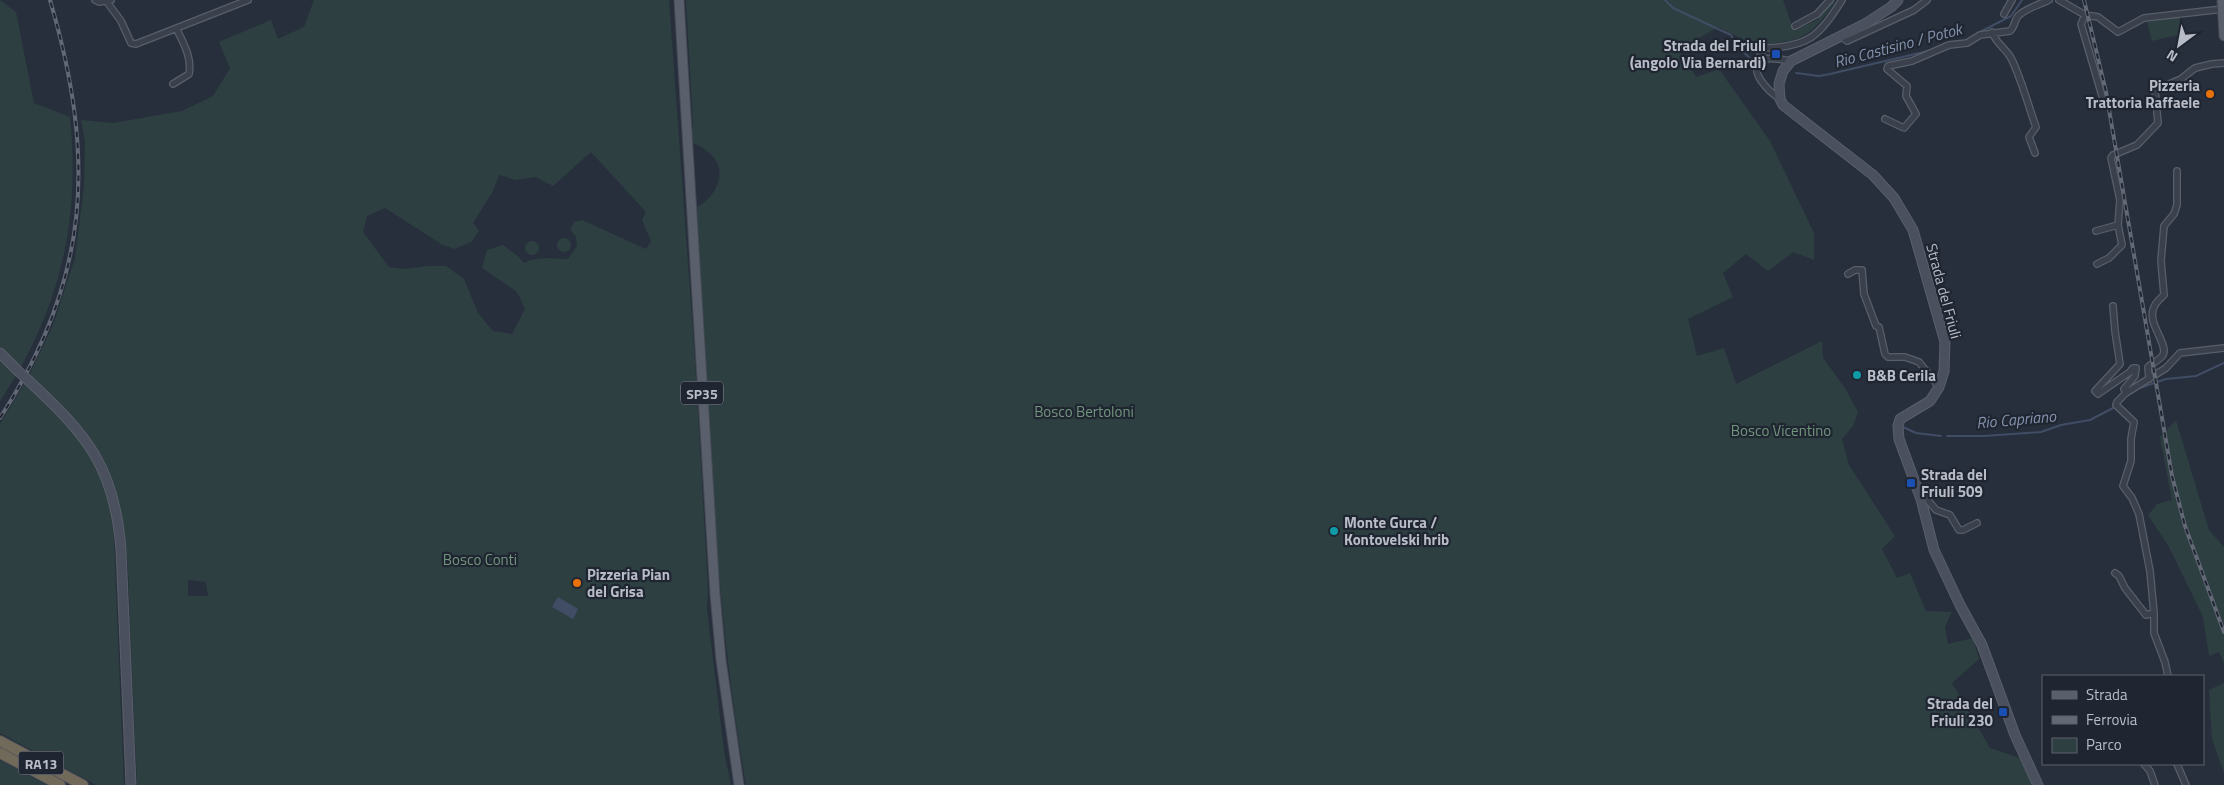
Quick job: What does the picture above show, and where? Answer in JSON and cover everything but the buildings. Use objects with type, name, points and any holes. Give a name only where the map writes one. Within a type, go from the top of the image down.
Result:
[{"type":"highway","name":"RA13","points":[[0,741],[83,785]]},
{"type":"highway","name":"RA13","points":[[0,753],[60,785]]},
{"type":"main road","name":"SP35","points":[[679,0],[715,594],[739,785]]},
{"type":"main road","points":[[1780,98],[1780,78],[1791,61],[1842,37],[1879,16],[1898,0]]},
{"type":"main road","points":[[2223,4],[2224,36]]},
{"type":"main road","name":"Strada del Friuli","points":[[1780,98],[1783,105],[1796,117],[1873,174],[1894,198],[1907,219],[1918,248],[1945,342],[1944,371],[1939,387],[1930,401],[1906,414],[1898,423],[1899,439],[1921,499],[1934,550],[1960,605],[1982,645],[2015,735],[2038,785]]},
{"type":"main road","points":[[0,353],[66,416],[85,438],[107,479],[117,512],[121,550],[131,785]]},
{"type":"street","points":[[95,0],[109,1],[131,42],[136,44],[144,43],[248,0]]},
{"type":"street","points":[[1795,26],[1817,14],[1830,0]]},
{"type":"street","points":[[1780,98],[1770,92],[1761,82],[1758,67],[1760,55],[1765,48],[1793,46],[1821,31],[1842,0]]},
{"type":"street","points":[[1842,37],[1847,41],[1914,10],[1927,0]]},
{"type":"street","points":[[2004,14],[2012,0]]},
{"type":"street","points":[[1884,119],[1904,128],[1916,114],[1906,96],[1907,86],[1887,69],[1888,66],[1912,61],[1949,45],[1967,43],[1980,35],[2010,31],[2013,29],[2017,17],[2025,10],[2049,0]]},
{"type":"street","points":[[2059,0],[2086,15],[2098,17],[2118,32],[2144,18],[2223,4]]},
{"type":"street","points":[[2086,15],[2081,24],[2103,99]]},
{"type":"street","points":[[173,84],[189,74],[190,67],[187,50],[177,30]]},
{"type":"street","points":[[1992,32],[1995,40],[2013,61],[2036,126],[2029,136],[2035,153]]},
{"type":"street","points":[[1760,61],[1765,59],[1791,61]]},
{"type":"street","points":[[2097,264],[2109,258],[2122,245],[2118,225],[2120,200],[2111,162],[2113,155],[2137,145],[2158,124],[2155,90],[2181,80],[2195,68],[2224,63]]},
{"type":"street","points":[[2149,379],[2148,367],[2163,355],[2164,350],[2154,328],[2152,310],[2164,295],[2161,261],[2164,226],[2174,214],[2178,205],[2177,171]]},
{"type":"street","points":[[2096,231],[2118,225]]},
{"type":"street","points":[[1848,274],[1855,270],[1862,270],[1864,294],[1876,326],[1879,327],[1885,354],[1888,357],[1905,358],[1919,362],[1939,387]]},
{"type":"street","points":[[2113,306],[2114,331],[2120,364],[2095,391],[2098,394],[2133,368],[2136,368],[2135,376],[2124,389],[2126,393]]},
{"type":"street","points":[[2168,675],[2154,633],[2150,571],[2139,514],[2132,498],[2123,486],[2131,461],[2131,439],[2134,422],[2116,406],[2117,402],[2126,393],[2166,368],[2180,353],[2224,348]]},
{"type":"street","points":[[1921,499],[1927,499],[1936,510],[1950,515],[1959,530],[1977,523]]},
{"type":"street","points":[[2115,573],[2119,576],[2124,588],[2146,615],[2154,613]]},
{"type":"street","points":[[2145,765],[2150,771],[2155,785]]},
{"type":"street","points":[[2177,765],[2186,785]]},
{"type":"green space","points":[[0,0],[16,12],[34,103],[70,117],[73,156],[68,230],[51,300],[20,368],[0,401],[0,360],[14,373],[20,367],[0,347]]},
{"type":"green space","name":"Bosco Conti","points":[[314,0],[669,0],[695,361],[708,588],[707,609],[724,751],[731,785],[137,785],[126,541],[118,500],[104,461],[90,438],[72,416],[32,378],[27,386],[67,424],[91,455],[104,485],[113,516],[124,785],[96,785],[0,733],[0,424],[29,376],[53,325],[75,258],[84,186],[85,142],[81,120],[113,123],[182,111],[213,96],[230,68],[219,42],[271,20],[278,39],[304,27]],"holes":[[[591,152],[646,212],[642,220],[651,241],[646,249],[582,220],[574,222],[570,229],[576,237],[577,246],[568,259],[540,259],[524,263],[503,245],[487,250],[482,268],[517,292],[525,309],[512,334],[493,331],[478,313],[464,279],[446,266],[406,269],[389,267],[363,232],[367,216],[385,208],[441,244],[454,249],[471,242],[479,231],[473,223],[493,191],[499,175],[516,180],[536,177],[553,186]],[[188,580],[206,582],[208,596],[188,596]]]},
{"type":"green space","name":"Bosco Bertoloni","points":[[686,0],[1783,0],[1794,31],[1817,20],[1833,0],[1836,0],[1811,31],[1797,39],[1758,47],[1718,27],[1679,50],[1696,77],[1719,69],[1770,141],[1814,233],[1814,260],[1793,252],[1768,271],[1746,254],[1723,273],[1733,297],[1688,319],[1697,356],[1724,348],[1736,384],[1822,341],[1823,358],[1845,388],[1858,412],[1853,426],[1842,439],[1849,465],[1895,536],[1882,549],[1897,578],[1910,573],[1926,611],[1952,612],[1945,627],[1948,644],[1973,638],[1979,659],[1952,683],[1990,748],[2020,758],[2033,785],[746,785],[735,714],[719,570],[708,425],[697,207],[703,204],[713,193],[717,186],[720,171],[712,155],[704,148],[691,142],[693,123]]},
{"type":"green space","points":[[2180,17],[2180,23],[2183,23],[2183,34],[2152,41],[2147,22]]},
{"type":"green space","points":[[564,238],[569,240],[571,245],[569,250],[564,252],[559,250],[557,245],[559,240]]},
{"type":"green space","points":[[532,241],[537,243],[539,248],[537,253],[532,255],[527,253],[525,248],[527,243]]},
{"type":"green space","points":[[2176,420],[2209,530],[2224,547],[2224,663],[2219,652],[2209,656],[2203,617],[2169,547],[2148,515],[2157,504],[2172,500],[2160,437]]},
{"type":"green space","points":[[2224,683],[2224,773],[2212,739],[2209,690]]},
{"type":"green space","points":[[0,760],[46,785],[0,785]]},
{"type":"water","points":[[558,597],[578,609],[573,619],[552,607]]},
{"type":"waterway","name":"Rio Castisino / Potok","points":[[1665,0],[1673,8],[1731,35],[1739,48],[1754,62]]},
{"type":"waterway","name":"Rio Castisino / Potok","points":[[1978,33],[2011,16],[2022,0]]},
{"type":"waterway","name":"Rio Castisino / Potok","points":[[1796,73],[1819,76],[1928,51]]},
{"type":"waterway","name":"Rio Capriano","points":[[2140,388],[2166,379],[2196,376],[2224,363]]},
{"type":"waterway","name":"Rio Capriano","points":[[1947,436],[1984,436],[2041,432],[2061,425],[2090,420],[2113,408]]},
{"type":"waterway","name":"Rio Capriano","points":[[1901,426],[1916,433],[1941,436]]},
{"type":"railway","points":[[0,418],[30,366],[53,316],[68,266],[76,215],[78,164],[74,112],[65,57],[50,0]]},
{"type":"railway","points":[[2084,0],[2106,92],[2172,476],[2185,526],[2224,632]]},
{"type":"place","name":"Strada del Friuli (angolo Via Bernardi)","points":[[1776,54]]},
{"type":"place","name":"Pizzeria Trattoria Raffaele","points":[[2210,94]]},
{"type":"place","name":"B&B Cerila","points":[[1857,375]]},
{"type":"place","name":"Strada del Friuli 509","points":[[1911,483]]},
{"type":"place","name":"Monte Gurca / Kontovelski hrib","points":[[1334,531]]},
{"type":"place","name":"Pizzeria Pian del Grisa","points":[[577,583]]},
{"type":"place","name":"Strada del Friuli 230","points":[[2003,712]]},
{"type":"park label","name":"Bosco Vicentino","points":[[1781,430]]}]
